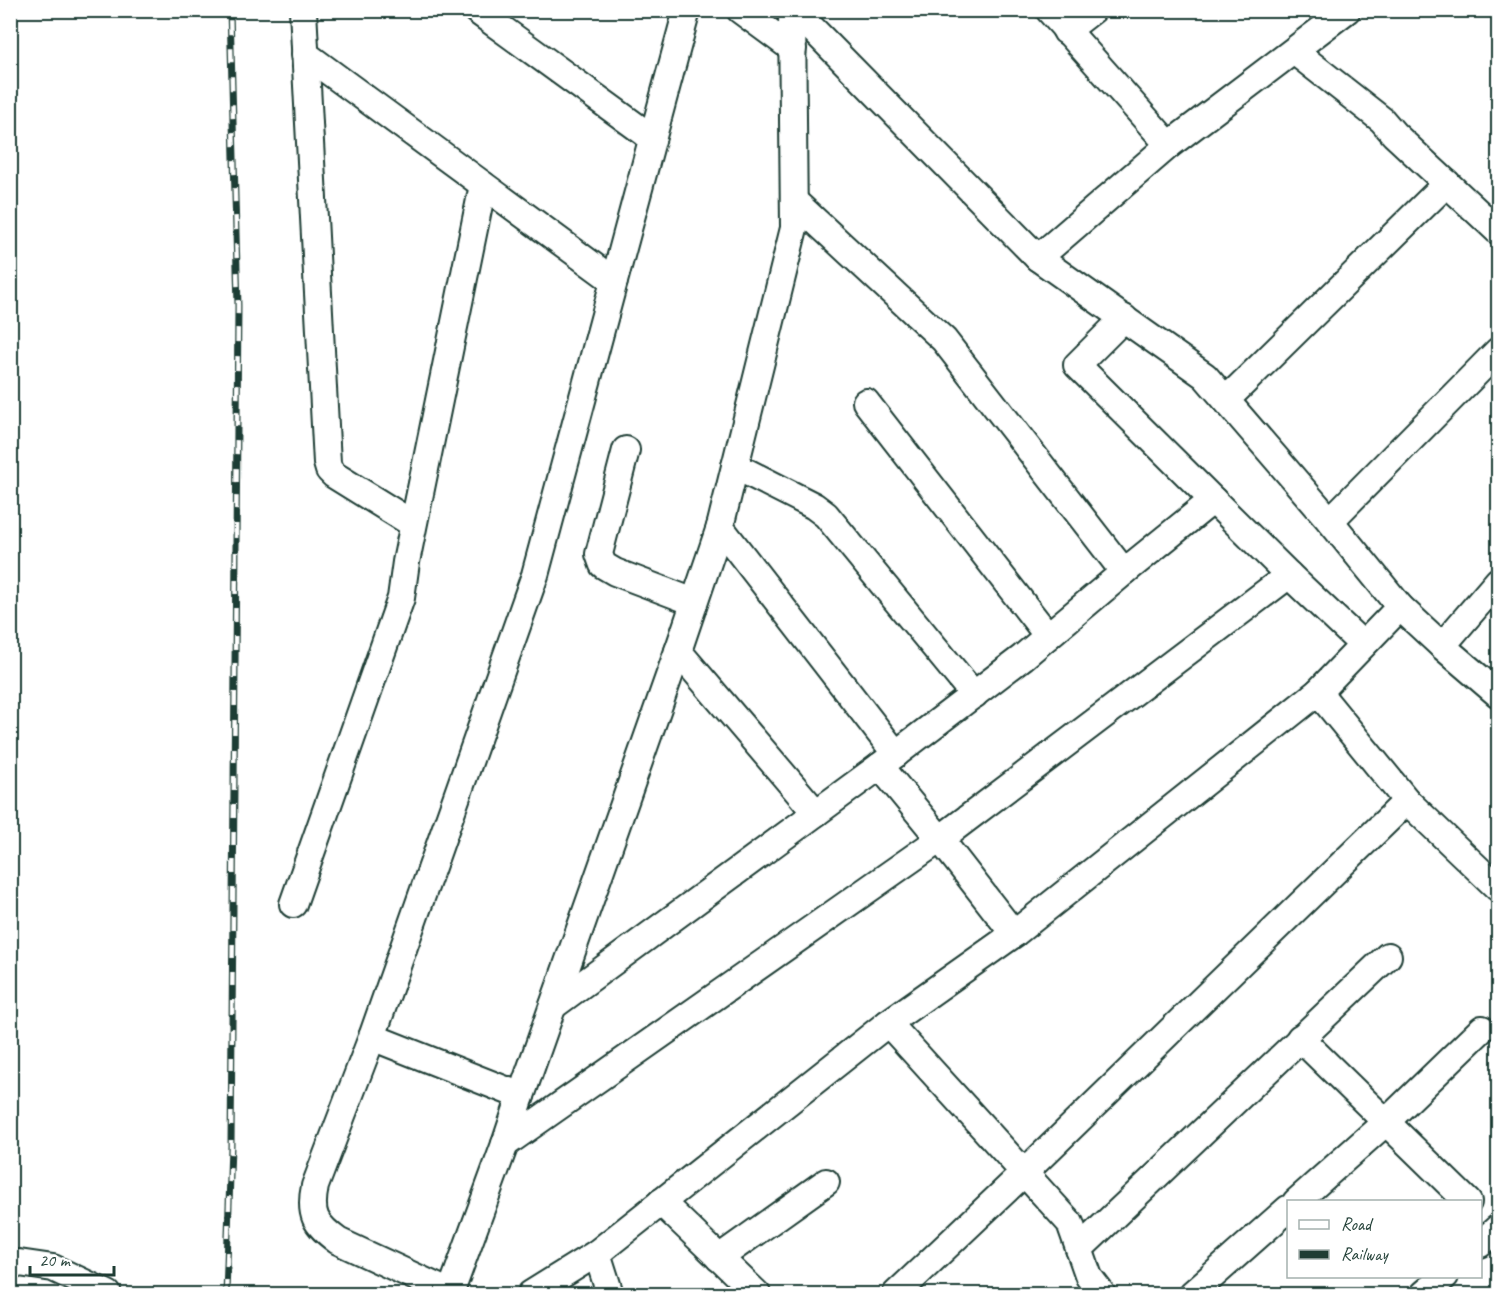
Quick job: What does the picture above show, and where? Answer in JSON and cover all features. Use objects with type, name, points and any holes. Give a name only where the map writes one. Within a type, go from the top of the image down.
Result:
[{"type":"street","points":[[303,10],[327,463],[333,475],[413,524]]},
{"type":"street","points":[[476,10],[652,138]]},
{"type":"street","points":[[687,10],[535,575],[372,1037],[315,1186],[311,1204],[315,1218],[324,1230],[338,1241],[450,1294],[505,1144],[720,527],[794,228],[793,10]]},
{"type":"street","points":[[740,10],[793,49]]},
{"type":"street","points":[[793,10],[1038,258],[1205,376],[1330,521],[1400,607],[1498,694]]},
{"type":"street","points":[[1049,10],[1169,145]]},
{"type":"street","points":[[1066,31],[1092,10]]},
{"type":"street","points":[[1038,258],[1169,145],[1347,10]]},
{"type":"street","points":[[1294,51],[1388,127],[1498,231]]},
{"type":"street","points":[[305,54],[614,280]]},
{"type":"street","points":[[1226,400],[1447,183]]},
{"type":"street","points":[[293,904],[401,598],[413,524],[483,185]]},
{"type":"street","points":[[794,201],[936,332],[1124,572]]},
{"type":"street","points":[[1124,318],[1077,364],[1289,575],[1363,645]]},
{"type":"street","points":[[1330,521],[1498,351]]},
{"type":"street","points":[[866,402],[1048,636]]},
{"type":"street","points":[[626,450],[598,554],[603,565],[615,572],[694,602]]},
{"type":"street","points":[[735,466],[814,506],[826,515],[974,694]]},
{"type":"street","points":[[553,1006],[888,760],[1023,657],[1213,500]]},
{"type":"street","points":[[720,527],[888,760],[939,839],[1014,934]]},
{"type":"street","points":[[505,1144],[939,839],[1289,575]]},
{"type":"street","points":[[1442,646],[1498,581]]},
{"type":"street","points":[[531,1294],[597,1253],[888,1023],[1014,934],[1318,692],[1400,607]]},
{"type":"street","points":[[678,651],[816,813]]},
{"type":"street","points":[[1318,692],[1407,801],[1498,888]]},
{"type":"street","points":[[896,1294],[1407,801]]},
{"type":"street","points":[[1079,1249],[1388,956]]},
{"type":"street","points":[[888,1023],[1070,1223],[1089,1277],[1102,1294]]},
{"type":"street","points":[[1298,1200],[1386,1122],[1482,1029]]},
{"type":"street","points":[[372,1037],[521,1096]]},
{"type":"street","points":[[1300,1038],[1466,1200]]},
{"type":"street","points":[[719,1258],[826,1182]]},
{"type":"street","points":[[661,1202],[757,1294]]},
{"type":"street","points":[[1192,1294],[1287,1210]]},
{"type":"street","points":[[597,1253],[610,1294]]},
{"type":"street","points":[[10,1267],[19,1263],[52,1269],[108,1294]]},
{"type":"street","points":[[1424,1294],[1442,1278]]},
{"type":"railway","points":[[226,1294],[231,1146],[238,306],[230,10]]}]
